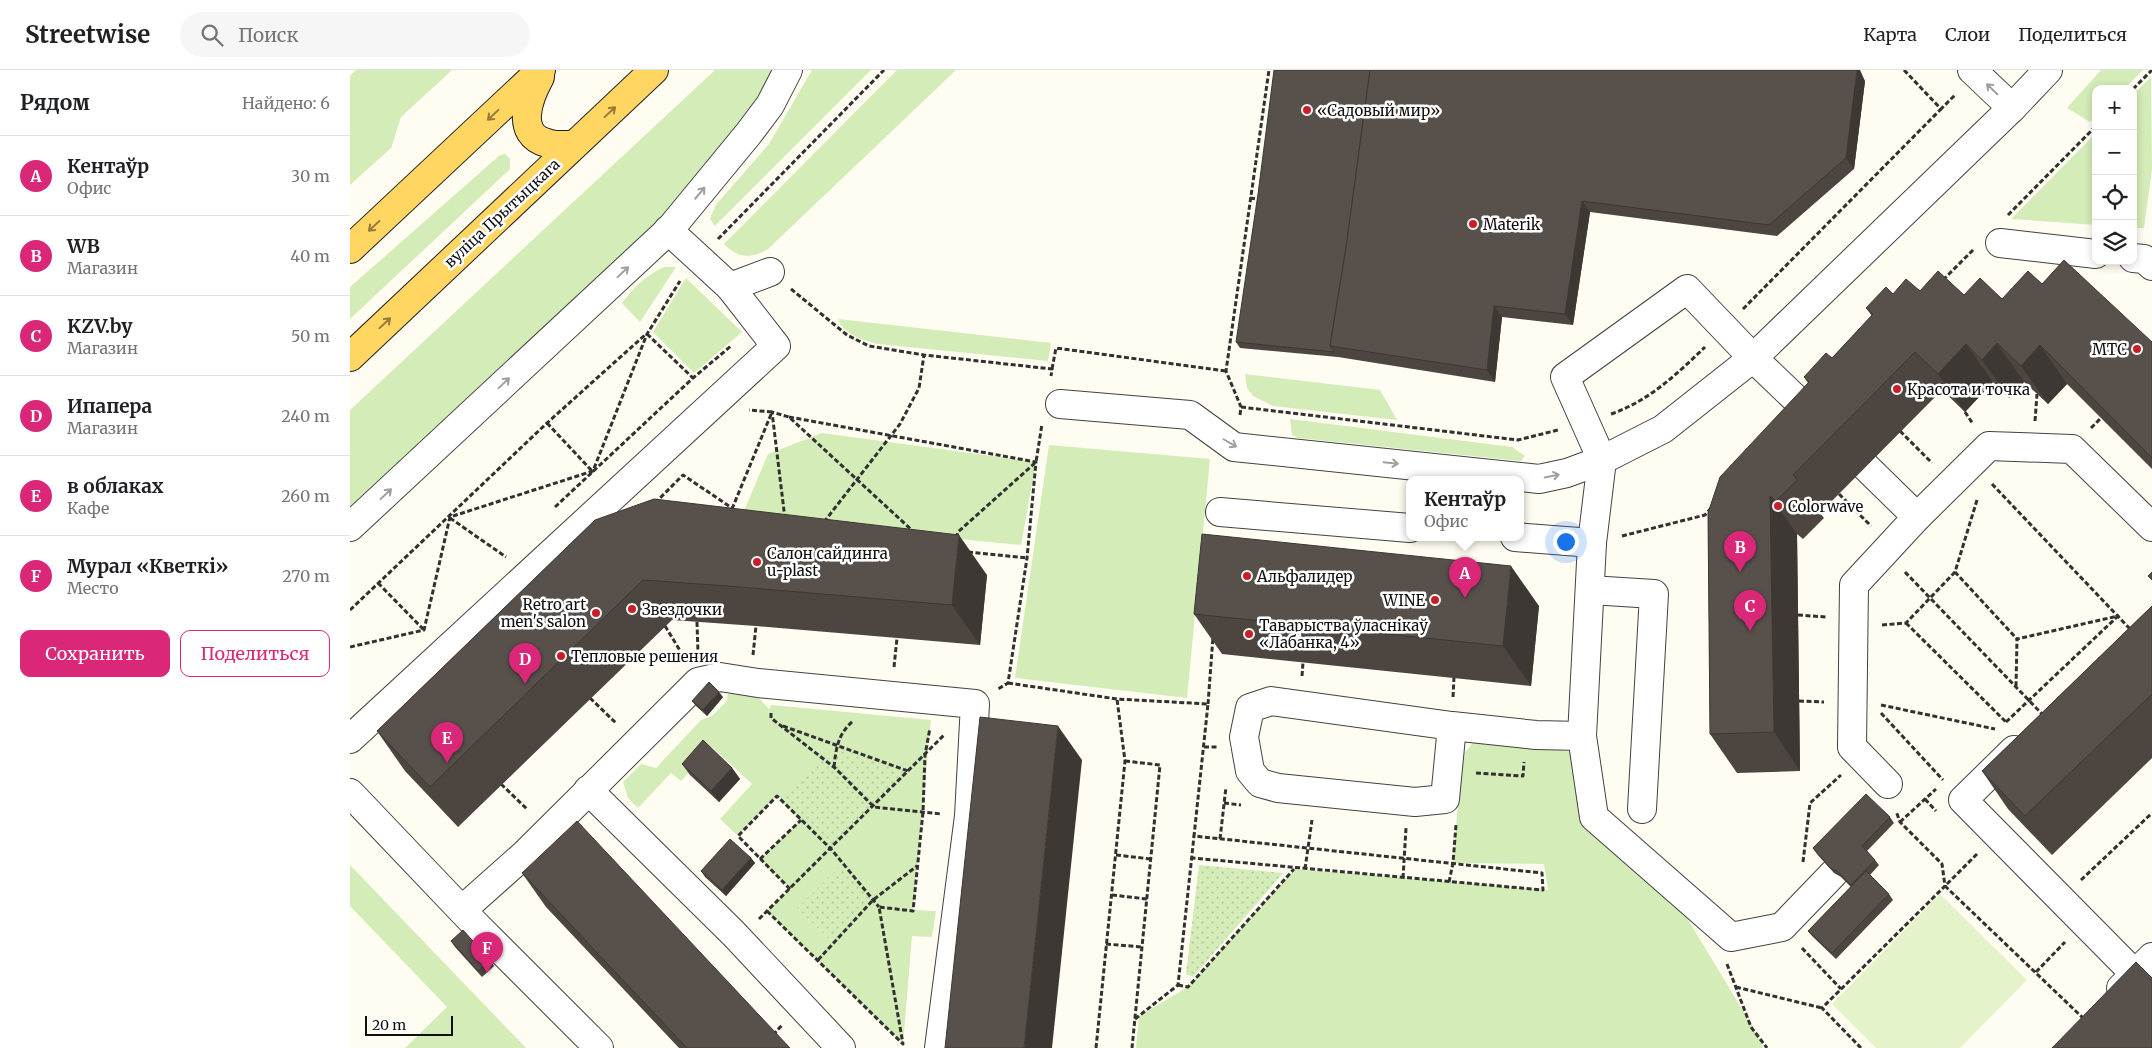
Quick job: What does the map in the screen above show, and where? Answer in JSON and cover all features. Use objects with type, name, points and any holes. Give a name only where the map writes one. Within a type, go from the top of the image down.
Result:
[{"type":"main road","points":[[542,70],[526,110],[527,123],[531,132],[540,141],[574,145]]},
{"type":"main road","points":[[350,249],[542,70]]},
{"type":"main road","name":"вуліца Прытыцкага","points":[[350,357],[654,70]]},
{"type":"lane","points":[[350,527],[668,230],[750,133],[770,105],[788,70]]},
{"type":"lane","points":[[1524,477],[1539,479],[1567,473],[1602,460],[1663,429],[1753,358],[2012,108],[2048,70]]},
{"type":"lane","points":[[1974,72],[2012,108]]},
{"type":"lane","points":[[350,739],[776,346],[730,287],[668,230]]},
{"type":"lane","points":[[1992,237],[2092,253]]},
{"type":"lane","points":[[2137,258],[2144,259],[2152,266]]},
{"type":"lane","points":[[730,287],[770,272]]},
{"type":"lane","points":[[1827,428],[1753,358],[1686,289],[1565,377],[1602,460],[1592,543],[1582,736],[1594,817],[1731,937],[1782,927],[1834,873]]},
{"type":"lane","points":[[1052,410],[1190,415],[1234,447],[1510,476]]},
{"type":"lane","points":[[1888,784],[1852,747],[1854,585],[1951,483],[1990,446],[2072,448],[2152,527]]},
{"type":"lane","points":[[1866,466],[1917,517]]},
{"type":"lane","points":[[1220,512],[1406,528]]},
{"type":"lane","points":[[1524,538],[1592,543]]},
{"type":"lane","points":[[1590,590],[1654,594],[1642,809]]},
{"type":"lane","points":[[462,910],[548,830],[698,682],[720,677],[758,683],[975,704],[968,816],[939,1048]]},
{"type":"lane","points":[[1452,726],[1445,799],[1415,802],[1278,788],[1260,782],[1250,771],[1244,738],[1250,708],[1271,701],[1452,726],[1536,735],[1582,736]]},
{"type":"lane","points":[[2038,709],[1963,800],[2060,899],[2143,966],[2088,1022]]},
{"type":"lane","points":[[588,790],[738,939],[842,1048]]},
{"type":"lane","points":[[350,793],[462,910],[599,1048]]},
{"type":"path","points":[[593,471],[647,334],[686,271],[884,70]]},
{"type":"path","points":[[1234,447],[1242,407],[1226,371],[1269,70]]},
{"type":"path","points":[[1904,70],[1942,109],[1974,72]]},
{"type":"path","points":[[2137,85],[2152,70]]},
{"type":"path","points":[[1940,282],[1992,237],[2092,130]]},
{"type":"path","points":[[1250,198],[1262,200]]},
{"type":"path","points":[[770,272],[847,335],[869,346],[924,355],[1052,370]]},
{"type":"path","points":[[647,334],[693,378],[710,406],[772,412],[789,417],[1036,462]]},
{"type":"path","points":[[350,610],[547,424],[647,334]]},
{"type":"path","points":[[552,510],[693,378],[734,343]]},
{"type":"path","points":[[1051,379],[1056,348],[1226,371]]},
{"type":"path","points":[[822,525],[900,424],[919,388],[924,355]]},
{"type":"path","points":[[738,939],[874,807],[975,704],[1008,682],[1027,558],[1036,462],[1052,410]]},
{"type":"path","points":[[729,515],[772,412]]},
{"type":"path","points":[[772,412],[786,528]]},
{"type":"path","points":[[789,417],[919,536]]},
{"type":"path","points":[[547,424],[593,471],[613,496]]},
{"type":"path","points":[[1900,432],[1951,483]]},
{"type":"path","points":[[955,541],[958,532],[1036,462]]},
{"type":"path","points":[[450,517],[593,471]]},
{"type":"path","points":[[639,472],[662,506]]},
{"type":"path","points":[[654,504],[683,475],[732,508]]},
{"type":"path","points":[[1991,483],[2133,631]]},
{"type":"path","points":[[1839,494],[1931,598],[2038,709]]},
{"type":"path","points":[[1880,626],[1906,623],[1955,572],[1979,494]]},
{"type":"path","points":[[1592,543],[1705,514],[1719,501]]},
{"type":"path","points":[[450,517],[505,556],[528,575]]},
{"type":"path","points":[[419,638],[425,630],[450,517]]},
{"type":"path","points":[[498,563],[512,550]]},
{"type":"path","points":[[962,551],[1027,558]]},
{"type":"path","points":[[1955,572],[2017,639],[2016,686]]},
{"type":"path","points":[[378,583],[425,630]]},
{"type":"path","points":[[2017,639],[2118,616]]},
{"type":"path","points":[[1881,705],[1998,730],[2006,722],[2038,709],[2118,616]]},
{"type":"path","points":[[1906,623],[2006,722]]},
{"type":"path","points":[[350,647],[425,630],[433,625]]},
{"type":"path","points":[[665,626],[698,682]]},
{"type":"path","points":[[1208,704],[1213,636]]},
{"type":"path","points":[[758,683],[771,705],[772,718],[834,767],[874,807],[968,816]]},
{"type":"path","points":[[590,698],[636,743]]},
{"type":"path","points":[[1096,1048],[1125,762],[1117,699]]},
{"type":"path","points":[[1878,710],[1963,800]]},
{"type":"path","points":[[834,767],[836,744],[846,728],[856,718]]},
{"type":"path","points":[[780,725],[908,771]]},
{"type":"path","points":[[879,907],[912,911],[924,812],[925,755]]},
{"type":"path","points":[[1797,868],[1804,861],[1810,803],[1862,756]]},
{"type":"path","points":[[1125,762],[1160,766],[1132,1048]]},
{"type":"path","points":[[501,784],[548,830]]},
{"type":"path","points":[[1888,784],[1900,822],[1942,864],[1945,886],[2088,1022]]},
{"type":"path","points":[[768,911],[903,1044],[879,907],[831,849],[776,796],[738,836],[790,888]]},
{"type":"path","points":[[1305,869],[1313,811]]},
{"type":"path","points":[[2060,899],[2152,813]]},
{"type":"path","points":[[760,859],[801,820]]},
{"type":"path","points":[[1403,878],[1407,820]]},
{"type":"path","points":[[1449,882],[1453,864],[1456,824]]},
{"type":"path","points":[[1135,1020],[1178,985],[1194,836]]},
{"type":"path","points":[[1822,1008],[1978,853]]},
{"type":"path","points":[[1116,855],[1151,859]]},
{"type":"path","points":[[1192,858],[1295,869],[1543,890],[1542,873]]},
{"type":"path","points":[[818,960],[872,900],[917,866]]},
{"type":"path","points":[[1178,985],[1188,988],[1295,869]]},
{"type":"path","points":[[1112,895],[1147,899]]},
{"type":"path","points":[[1782,927],[1841,989]]},
{"type":"path","points":[[1731,937],[1726,962],[1751,1026],[1767,1048]]},
{"type":"path","points":[[1106,944],[1142,947]]},
{"type":"path","points":[[1736,986],[1822,1008],[1861,1048]]},
{"type":"green space","points":[[356,70],[452,70],[401,117],[391,148],[350,185],[350,76]]},
{"type":"green space","points":[[715,70],[774,70],[758,99],[710,160],[637,245],[350,508],[350,410]]},
{"type":"green space","points":[[812,70],[871,70],[715,226],[710,219],[715,206],[769,144]]},
{"type":"green space","points":[[897,70],[956,70],[767,250],[755,255],[744,256],[729,249],[724,244]]},
{"type":"green space","points":[[2101,70],[2143,70],[2128,85],[2092,85],[2092,120],[2090,122],[2067,108]]},
{"type":"green space","points":[[2151,77],[2152,169],[2144,228],[2137,228],[2137,91]]},
{"type":"green space","points":[[2092,137],[2092,225],[2011,219]]},
{"type":"green space","points":[[505,154],[510,159],[510,169],[350,319],[350,287],[500,155]]},
{"type":"green space","points":[[664,267],[676,267],[640,322],[622,303],[640,282]]},
{"type":"green space","points":[[686,278],[742,332],[694,373],[653,332]]},
{"type":"green space","points":[[838,319],[1051,343],[1048,361],[878,344],[849,333],[840,324]]},
{"type":"green space","points":[[1245,374],[1380,390],[1397,420],[1273,406],[1253,396],[1247,388]]},
{"type":"green space","points":[[1290,419],[1512,447],[1525,456],[1521,461],[1298,438],[1292,435]]},
{"type":"green space","points":[[822,433],[1036,462],[1021,545],[741,518],[768,454]]},
{"type":"green space","points":[[1049,445],[1210,459],[1187,698],[1015,678]]},
{"type":"green space","points":[[728,694],[755,694],[769,709],[768,712],[771,705],[931,720],[913,910],[936,911],[932,937],[912,936],[903,1044],[767,911],[790,889],[760,859],[801,820],[777,796],[738,836],[720,819],[752,784],[712,747],[681,781],[671,773],[638,808],[628,798],[623,782],[641,764],[656,768],[701,720],[712,716],[727,701]],"holes":[[[837,744],[904,770],[908,771],[869,802],[834,767]],[[843,864],[872,901],[833,943],[797,908]]]},
{"type":"green space","points":[[1475,740],[1582,753],[1584,828],[1681,908],[1757,1034],[1763,1048],[1136,1048],[1139,1016],[1188,987],[1295,869],[1548,890],[1544,864],[1453,863],[1462,756]]},
{"type":"green space","points":[[836,744],[908,771],[831,849],[781,800],[822,758],[835,768]]},
{"type":"green space","points":[[842,864],[873,900],[833,943],[797,908]]},
{"type":"green space","points":[[350,865],[526,1048],[405,1048],[447,1007],[350,906]]},
{"type":"green space","points":[[1199,865],[1283,873],[1193,977],[1186,974]]},
{"type":"green space","points":[[1940,894],[2027,980],[1960,1048],[1876,1048],[1832,1004]]},
{"type":"building","points":[[1274,70],[1370,70],[1346,248],[1330,346],[1334,352],[1236,342]]},
{"type":"building","name":"Materik","points":[[1370,70],[1857,70],[1846,158],[1769,225],[1582,201],[1565,314],[1494,306],[1487,370],[1330,346],[1346,248]]},
{"type":"building","points":[[2064,260],[2152,342],[2152,458],[2040,345],[2021,366],[1997,343],[1982,360],[1966,344],[1938,374],[1915,352],[1793,475],[1797,480],[1776,501],[1770,496],[1774,732],[1710,734],[1708,513],[1720,477],[1809,382],[1804,377],[1826,353],[1832,358],[1873,314],[1866,308],[1886,287],[1893,294],[1906,279],[1920,291],[1938,271],[1964,295],[1980,278],[2002,299],[2028,271],[2042,284]]},
{"type":"building","points":[[654,499],[959,535],[952,605],[643,580],[430,787],[377,731],[595,520]]},
{"type":"building","points":[[1202,534],[1511,566],[1503,646],[1194,614]]},
{"type":"building","points":[[2152,572],[2152,580],[2148,576]]},
{"type":"building","points":[[2152,606],[2152,694],[2025,816],[1982,771]]},
{"type":"building","points":[[709,682],[719,692],[703,710],[692,701]]},
{"type":"building","points":[[980,717],[1058,726],[1024,1048],[945,1048]]},
{"type":"building","points":[[703,740],[732,768],[711,791],[682,764]]},
{"type":"building","points":[[1866,794],[1890,817],[1862,846],[1875,860],[1851,885],[1837,871],[1830,868],[1813,848]]},
{"type":"building","points":[[577,821],[790,1048],[687,1048],[522,873]]},
{"type":"building","points":[[730,839],[751,858],[722,890],[701,871]]},
{"type":"building","points":[[1866,871],[1889,894],[1832,953],[1808,931]]},
{"type":"building","points":[[463,930],[490,960],[478,971],[451,941]]},
{"type":"building","points":[[2136,962],[2152,978],[2152,1048],[2052,1048]]},
{"type":"place","name":"«Садовый мир»","points":[[1307,110]]},
{"type":"place","name":"Materik","points":[[1473,224]]},
{"type":"place","name":"МТС","points":[[2137,349]]},
{"type":"place","name":"Красота и точка","points":[[1897,389]]},
{"type":"place","name":"Colorwave","points":[[1778,506]]},
{"type":"place","name":"Салон сайдинга u-plast","points":[[757,562]]},
{"type":"place","name":"WB","points":[[1740,572]]},
{"type":"place","name":"Альфалидер","points":[[1247,576]]},
{"type":"place","name":"Кентаўр","points":[[1465,598]]},
{"type":"place","name":"WINE","points":[[1435,600]]},
{"type":"place","name":"Звездочки","points":[[632,609]]},
{"type":"place","name":"Retro art men's salon","points":[[596,613]]},
{"type":"place","name":"KZV.by","points":[[1750,631]]},
{"type":"place","name":"Таварыства ўласнікаў «Лабанка, 4»","points":[[1249,634]]},
{"type":"place","name":"Тепловые решения","points":[[561,656]]},
{"type":"place","name":"Ипапера","points":[[525,684]]},
{"type":"place","name":"в облаках","points":[[447,763]]},
{"type":"place","name":"Мурал «Кветкі»","points":[[487,973]]}]
